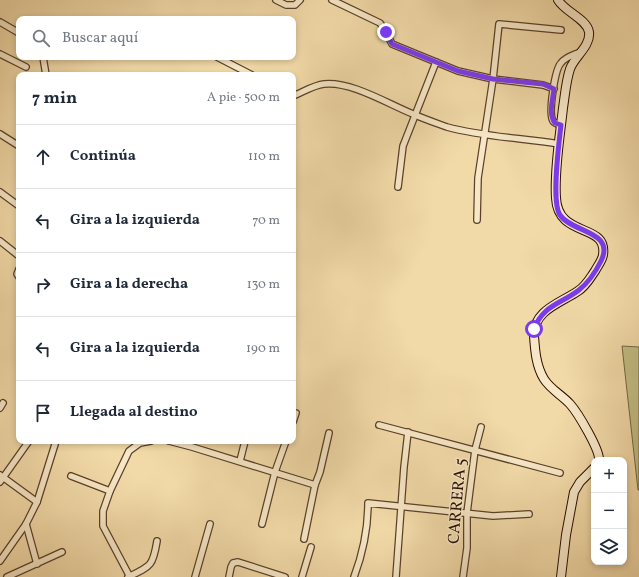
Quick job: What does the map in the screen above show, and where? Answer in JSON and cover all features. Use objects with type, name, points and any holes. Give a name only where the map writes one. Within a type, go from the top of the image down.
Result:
[{"type":"main road","points":[[558,0],[561,6],[585,24],[588,29],[589,38],[570,67],[568,75],[559,144],[556,198],[557,210],[568,223],[600,238],[603,244],[603,255],[601,261],[586,285],[579,291],[542,313],[534,329],[536,356],[544,379],[550,388],[571,405],[595,445],[600,457]]},
{"type":"main road","points":[[561,577],[566,535],[574,492],[580,482],[591,471]]},
{"type":"street","points":[[276,0],[286,5],[295,5],[300,0]]},
{"type":"street","points":[[332,0],[380,23],[392,44],[458,71],[493,79],[543,84],[554,89]]},
{"type":"street","points":[[0,22],[16,31]]},
{"type":"street","points":[[477,220],[478,178],[493,79],[499,24],[561,30]]},
{"type":"street","points":[[561,125],[555,123],[552,118],[555,77],[560,63],[566,58],[580,52]]},
{"type":"street","points":[[0,54],[26,67]]},
{"type":"street","points":[[44,60],[46,72]]},
{"type":"street","points":[[223,60],[246,72]]},
{"type":"street","points":[[398,187],[403,146],[436,62]]},
{"type":"street","points":[[296,95],[322,84],[332,84],[368,94],[414,115],[448,127],[484,134],[559,144]]},
{"type":"street","points":[[0,134],[16,144]]},
{"type":"street","points":[[0,192],[16,204]]},
{"type":"street","points":[[1,243],[16,254]]},
{"type":"street","points":[[379,425],[560,473]]},
{"type":"street","name":"CARRERA 5","points":[[464,577],[467,548],[467,513],[475,450],[481,427]]},
{"type":"street","points":[[304,539],[315,485],[320,472],[329,432]]},
{"type":"street","points":[[396,577],[408,432]]},
{"type":"street","points":[[27,444],[1,478],[37,502]]},
{"type":"street","points":[[0,561],[26,524],[37,502],[55,444]]},
{"type":"street","points":[[139,444],[129,451],[110,491],[103,512],[103,526],[129,577],[147,568],[154,560],[157,541]]},
{"type":"street","points":[[180,444],[240,461],[315,485]]},
{"type":"street","points":[[240,461],[244,444]]},
{"type":"street","points":[[262,524],[275,472],[285,444]]},
{"type":"street","points":[[72,476],[110,491]]},
{"type":"street","points":[[354,577],[363,549],[368,521],[368,503],[499,516],[529,514]]},
{"type":"street","points":[[26,524],[37,564]]},
{"type":"street","points":[[195,577],[210,524]]},
{"type":"street","points":[[302,577],[311,547]]},
{"type":"street","points":[[7,577],[62,552]]},
{"type":"street","points":[[229,577],[233,563],[238,562],[285,577]]},
{"type":"shaded area","points":[[622,346],[639,347],[639,490],[638,490]]},
{"type":"route","points":[[386,32],[392,44],[458,71],[493,79],[543,84],[554,89],[552,118],[555,123],[561,125],[556,198],[557,210],[568,223],[600,238],[604,250],[601,261],[586,285],[579,291],[542,313],[534,329]]}]
